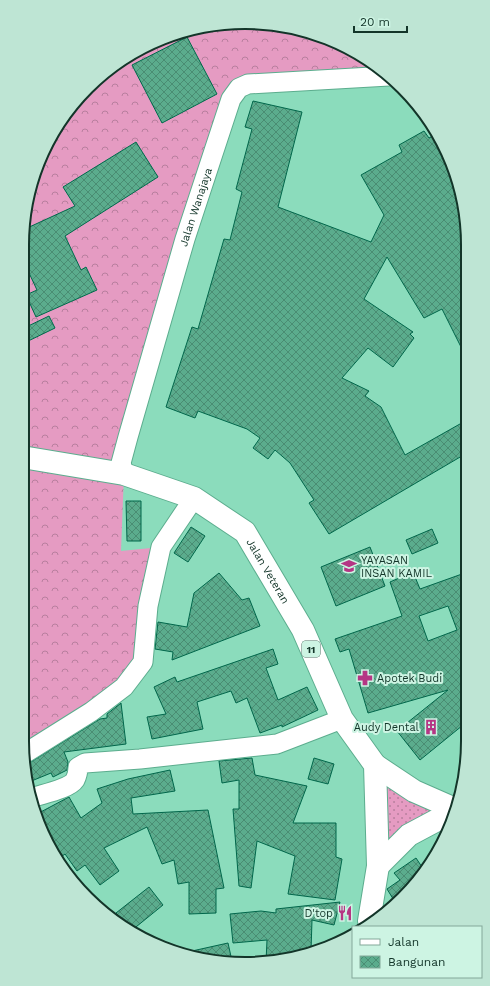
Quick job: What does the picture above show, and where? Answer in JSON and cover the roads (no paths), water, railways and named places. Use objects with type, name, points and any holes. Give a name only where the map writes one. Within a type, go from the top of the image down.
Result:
[{"type":"main road","name":"Jalan Veteran","points":[[29,458],[124,474],[194,498],[245,532],[303,630],[342,719],[375,765]]},
{"type":"main road","points":[[375,765],[414,791],[451,808]]},
{"type":"main road","points":[[370,917],[378,866],[375,765]]},
{"type":"main road","points":[[378,866],[409,835],[449,813]]},
{"type":"street","name":"Jalan Wanajaya","points":[[124,474],[121,464],[128,437],[188,229],[231,99],[239,88],[248,84],[379,77]]},
{"type":"street","points":[[29,751],[91,712],[124,687],[143,662],[148,606],[161,547],[194,498]]},
{"type":"street","points":[[36,797],[64,788],[72,783],[77,775],[78,767],[85,763],[140,759],[277,744],[342,719]]},
{"type":"place","name":"YAYASAN INSAN KAMIL","points":[[349,566]]},
{"type":"place","name":"Apotek Budi","points":[[365,678]]},
{"type":"place","name":"Audy Dental","points":[[431,727]]},
{"type":"place","name":"D'top","points":[[345,913]]}]
